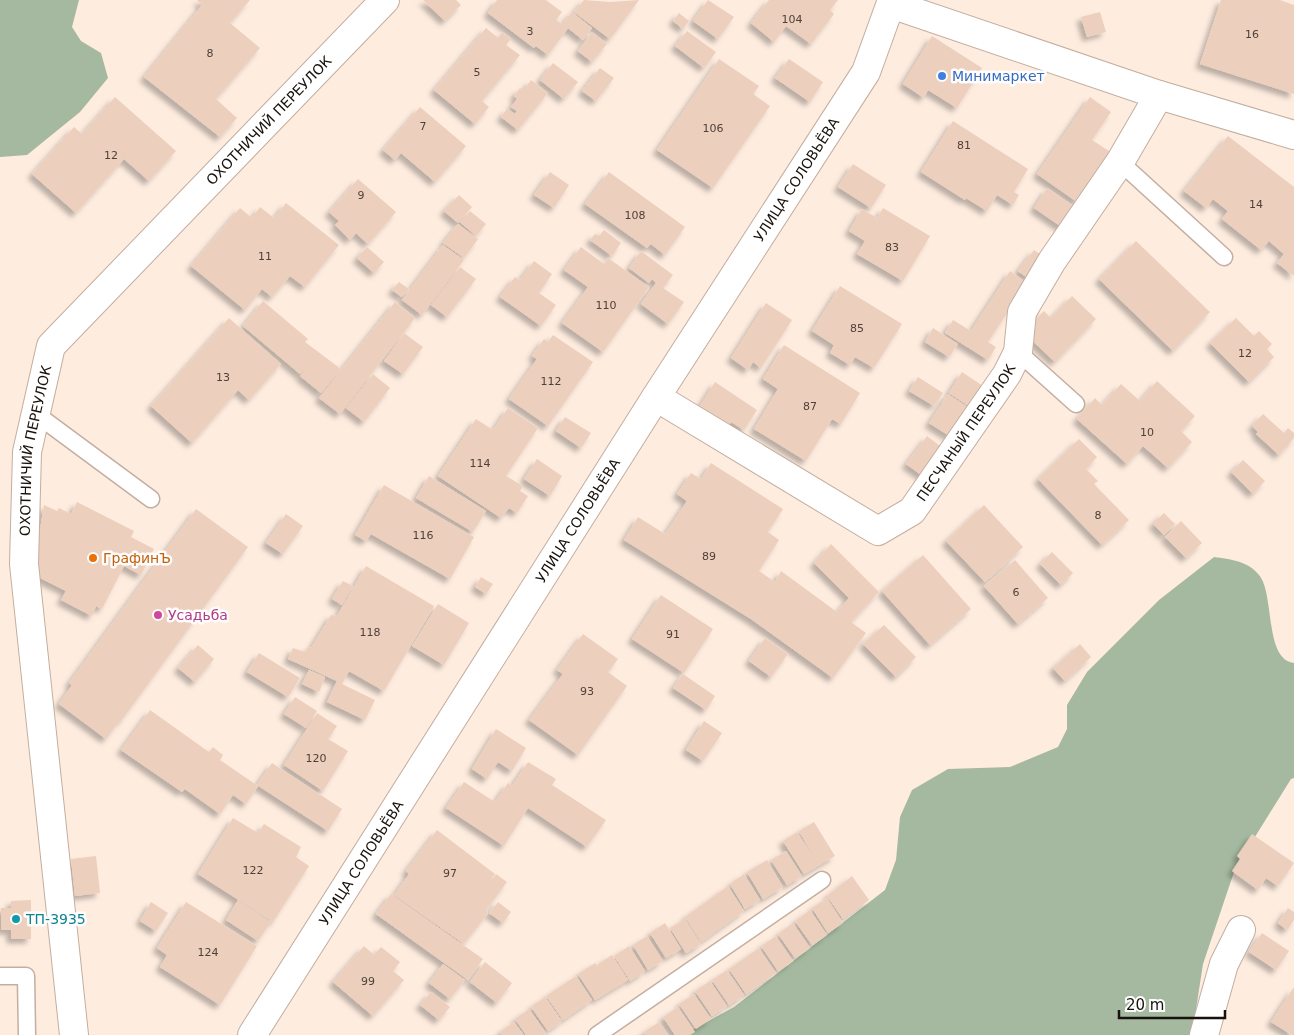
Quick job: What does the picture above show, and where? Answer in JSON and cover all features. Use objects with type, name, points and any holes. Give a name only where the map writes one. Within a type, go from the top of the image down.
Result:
[{"type":"street","name":"ОХОТНИЧИЙ ПЕРЕУЛОК","points":[[74,1035],[24,564],[27,452],[51,346],[385,0]]},
{"type":"street","points":[[892,2],[1159,96],[1294,135]]},
{"type":"street","name":"УЛИЦА СОЛОВЬЁВА","points":[[252,1035],[656,397],[866,72],[892,2]]},
{"type":"street","name":"ПЕСЧАНЫЙ ПЕРЕУЛОК","points":[[656,397],[878,531],[912,511],[1007,374],[1018,352],[1022,312],[1052,261],[1120,162],[1159,96]]},
{"type":"street","points":[[1204,1035],[1224,964],[1241,930]]},
{"type":"lane","points":[[1120,162],[1224,257]]},
{"type":"lane","points":[[1018,352],[1076,404]]},
{"type":"lane","points":[[36,414],[151,499]]},
{"type":"lane","points":[[597,1035],[822,880]]},
{"type":"lane","points":[[0,976],[26,976],[27,1035]]},
{"type":"green space","points":[[0,0],[79,0],[72,27],[81,41],[101,53],[108,78],[80,112],[27,155],[0,157]]},
{"type":"green space","points":[[1214,557],[1244,564],[1255,570],[1259,575],[1267,596],[1271,625],[1278,651],[1285,659],[1294,663],[1294,778],[1291,779],[1235,869],[1203,964],[1192,1035],[683,1035],[734,1007],[885,890],[896,860],[900,817],[912,790],[948,769],[1010,767],[1058,747],[1067,729],[1067,705],[1087,672],[1159,600]]},
{"type":"building","points":[[197,0],[250,0],[230,23],[260,48],[216,99],[237,118],[220,137],[144,77],[202,5]]},
{"type":"building","points":[[423,0],[456,0],[461,5],[445,21]]},
{"type":"building","points":[[497,0],[546,0],[562,12],[556,20],[562,24],[572,12],[592,28],[583,40],[568,28],[548,55],[536,46],[534,48],[488,13]]},
{"type":"building","points":[[584,0],[610,2],[639,0],[610,39],[574,12]]},
{"type":"building","points":[[708,0],[734,17],[718,39],[693,21]]},
{"type":"building","points":[[769,0],[838,0],[830,10],[834,14],[811,44],[786,26],[774,42],[751,23]]},
{"type":"building","points":[[1221,0],[1280,0],[1294,5],[1294,94],[1200,64]]},
{"type":"building","points":[[1100,12],[1106,32],[1087,37],[1081,17]]},
{"type":"building","points":[[679,13],[689,21],[683,29],[673,21]]},
{"type":"building","points":[[486,28],[498,38],[502,32],[511,39],[506,45],[520,55],[482,101],[489,107],[475,124],[434,90]]},
{"type":"building","points":[[687,31],[716,52],[704,68],[675,46]]},
{"type":"building","points":[[592,32],[607,44],[592,62],[578,51]]},
{"type":"building","name":"Минимаркет","points":[[932,36],[982,68],[957,108],[928,90],[924,98],[903,84]]},
{"type":"building","points":[[719,59],[759,86],[753,94],[770,106],[713,188],[657,150]]},
{"type":"building","points":[[789,59],[823,82],[810,102],[775,78]]},
{"type":"building","points":[[553,63],[578,82],[564,99],[540,80]]},
{"type":"building","points":[[600,68],[614,78],[596,101],[582,91]]},
{"type":"building","points":[[531,80],[548,93],[518,130],[501,117],[507,109],[515,114],[517,111],[511,107],[517,99],[514,96],[520,88],[523,91]]},
{"type":"building","points":[[115,97],[176,151],[149,181],[124,159],[76,213],[32,174],[74,127],[82,134]]},
{"type":"building","points":[[1090,97],[1111,112],[1092,140],[1112,153],[1077,202],[1037,174]]},
{"type":"building","points":[[420,107],[466,146],[435,182],[401,153],[395,160],[383,150]]},
{"type":"building","points":[[953,121],[1028,169],[1014,192],[1019,195],[1013,205],[997,195],[987,211],[966,198],[965,200],[921,172]]},
{"type":"building","points":[[1228,136],[1294,187],[1294,276],[1277,263],[1284,254],[1269,241],[1261,250],[1222,219],[1228,211],[1213,199],[1206,208],[1184,191]]},
{"type":"building","points":[[853,164],[886,185],[871,208],[838,187]]},
{"type":"building","points":[[550,172],[569,185],[554,208],[534,195]]},
{"type":"building","points":[[609,172],[685,227],[665,255],[651,244],[647,248],[585,204]]},
{"type":"building","points":[[358,179],[396,212],[368,244],[356,233],[350,240],[335,225],[339,221],[329,212]]},
{"type":"building","points":[[1047,188],[1076,208],[1063,228],[1034,208]]},
{"type":"building","points":[[459,195],[472,207],[458,223],[444,211]]},
{"type":"building","points":[[286,203],[339,245],[305,287],[290,276],[272,297],[262,289],[245,310],[191,266],[240,208],[252,218],[260,207],[274,218]]},
{"type":"building","points":[[883,208],[930,236],[903,281],[857,254],[865,241],[849,231],[862,209],[877,218]]},
{"type":"building","points":[[470,211],[486,224],[476,236],[460,222]]},
{"type":"building","points":[[458,224],[478,239],[464,258],[443,243]]},
{"type":"building","points":[[604,230],[621,243],[612,256],[590,240],[595,234],[599,236]]},
{"type":"building","points":[[1136,241],[1210,312],[1173,351],[1099,279]]},
{"type":"building","points":[[443,245],[464,260],[422,315],[402,300]]},
{"type":"building","points":[[367,247],[384,262],[374,273],[357,258]]},
{"type":"building","points":[[581,247],[604,264],[608,258],[649,287],[603,352],[562,323],[588,287],[564,270]]},
{"type":"building","points":[[1034,250],[1045,257],[1029,279],[1018,271]]},
{"type":"building","points":[[641,251],[673,275],[663,288],[684,302],[668,324],[641,304],[656,283],[652,279],[649,283],[629,268]]},
{"type":"building","points":[[534,261],[552,274],[539,293],[556,305],[541,326],[500,297],[515,277],[520,280]]},
{"type":"building","points":[[460,267],[476,279],[447,317],[431,305]]},
{"type":"building","points":[[1010,271],[1027,283],[988,342],[996,347],[988,360],[945,333],[953,320],[971,331]]},
{"type":"building","points":[[399,282],[409,289],[402,297],[392,290]]},
{"type":"building","points":[[840,286],[902,324],[874,368],[855,357],[850,365],[830,353],[834,345],[812,331]]},
{"type":"building","points":[[1072,296],[1096,319],[1055,362],[1023,332],[1044,311],[1051,318]]},
{"type":"building","points":[[263,301],[308,339],[305,342],[341,369],[321,393],[300,376],[307,367],[300,374],[243,326]]},
{"type":"building","points":[[395,302],[415,318],[340,414],[319,398]]},
{"type":"building","points":[[766,303],[792,320],[761,368],[753,362],[748,370],[731,358]]},
{"type":"building","points":[[229,318],[281,364],[249,400],[238,390],[192,443],[151,406]]},
{"type":"building","points":[[1236,318],[1254,336],[1259,331],[1272,344],[1267,349],[1274,357],[1249,382],[1210,343]]},
{"type":"building","points":[[933,328],[958,344],[949,357],[925,342]]},
{"type":"building","points":[[404,333],[423,347],[403,374],[384,361]]},
{"type":"building","points":[[553,335],[593,362],[548,426],[509,399],[537,359],[532,356],[544,339],[548,342]]},
{"type":"building","points":[[784,345],[860,393],[841,424],[832,419],[806,461],[754,429],[778,389],[763,379]]},
{"type":"building","points":[[962,372],[983,386],[970,407],[949,393]]},
{"type":"building","points":[[373,374],[390,388],[364,422],[346,408]]},
{"type":"building","points":[[918,377],[943,393],[934,406],[909,391]]},
{"type":"building","points":[[1157,381],[1195,416],[1181,431],[1192,442],[1168,468],[1143,446],[1127,464],[1077,419],[1095,398],[1102,405],[1121,384],[1140,401]]},
{"type":"building","points":[[715,382],[757,410],[744,430],[731,422],[727,428],[698,409]]},
{"type":"building","points":[[948,394],[969,408],[951,437],[929,423]]},
{"type":"building","points":[[508,408],[538,428],[506,476],[523,486],[520,491],[528,496],[517,513],[509,508],[501,518],[438,476],[476,419],[493,430]]},
{"type":"building","points":[[1263,414],[1284,433],[1288,428],[1294,433],[1294,438],[1279,455],[1256,434],[1258,432],[1252,426]]},
{"type":"building","points":[[565,417],[591,433],[581,448],[556,431]]},
{"type":"building","points":[[927,436],[944,449],[924,477],[906,464]]},
{"type":"building","points":[[1079,439],[1097,457],[1086,469],[1098,481],[1094,484],[1129,520],[1102,545],[1038,479]]},
{"type":"building","points":[[537,459],[562,476],[550,496],[524,479]]},
{"type":"building","points":[[1243,460],[1265,481],[1253,494],[1231,472]]},
{"type":"building","points":[[711,463],[783,509],[768,532],[779,540],[759,571],[775,582],[781,571],[837,612],[849,598],[814,563],[831,544],[879,592],[851,622],[866,633],[833,678],[751,619],[624,540],[638,517],[665,534],[687,501],[677,494],[691,473],[701,479]]},
{"type":"building","points":[[429,476],[486,511],[473,532],[416,498]]},
{"type":"building","points":[[384,485],[474,537],[450,579],[371,534],[366,541],[355,535]]},
{"type":"building","name":"ГрафинЪ","points":[[77,502],[134,531],[131,537],[154,549],[141,575],[124,566],[102,609],[96,606],[92,616],[61,600],[66,591],[36,576],[37,548],[44,505],[57,511],[59,508],[71,514]]},
{"type":"building","points":[[984,505],[1023,547],[985,582],[946,541]]},
{"type":"building","name":"Усадьба","points":[[196,509],[248,547],[106,739],[59,704],[72,685],[69,683]]},
{"type":"building","points":[[1164,513],[1175,524],[1164,535],[1153,524]]},
{"type":"building","points":[[286,514],[303,526],[283,554],[266,543]]},
{"type":"building","points":[[1181,521],[1202,543],[1186,558],[1165,537]]},
{"type":"building","points":[[1052,552],[1073,573],[1061,585],[1040,564]]},
{"type":"building","points":[[923,555],[971,609],[930,645],[882,591]]},
{"type":"building","points":[[1015,560],[1048,598],[1018,624],[984,586]]},
{"type":"building","points":[[366,566],[434,606],[384,691],[349,671],[342,684],[375,700],[365,720],[327,702],[337,681],[288,659],[293,648],[305,652],[308,647],[311,648],[331,615],[337,616]]},
{"type":"building","points":[[481,577],[493,584],[486,594],[475,587]]},
{"type":"building","points":[[343,581],[353,586],[342,605],[332,599]]},
{"type":"building","points":[[661,595],[713,629],[684,673],[632,639]]},
{"type":"building","points":[[438,604],[469,623],[444,665],[412,646]]},
{"type":"building","points":[[884,625],[916,657],[896,677],[863,644]]},
{"type":"building","points":[[583,634],[618,659],[608,672],[627,686],[578,755],[529,720],[563,674],[557,670]]},
{"type":"building","points":[[765,638],[788,654],[771,677],[749,661]]},
{"type":"building","points":[[1080,644],[1091,657],[1065,681],[1053,668]]},
{"type":"building","points":[[198,645],[214,659],[195,682],[178,668]]},
{"type":"building","points":[[259,653],[300,678],[288,697],[247,672]]},
{"type":"building","points":[[309,670],[325,677],[319,692],[302,684]]},
{"type":"building","points":[[683,674],[715,696],[706,710],[673,688]]},
{"type":"building","points":[[295,697],[317,711],[306,728],[284,714]]},
{"type":"building","points":[[150,710],[209,752],[213,747],[223,755],[220,760],[258,786],[246,804],[233,795],[220,814],[185,789],[182,792],[121,750]]},
{"type":"building","points":[[317,713],[337,726],[328,739],[348,751],[323,791],[284,765]]},
{"type":"building","points":[[704,721],[722,733],[703,761],[686,750]]},
{"type":"building","points":[[496,729],[526,748],[512,771],[498,762],[487,779],[472,769]]},
{"type":"building","points":[[528,762],[556,779],[552,785],[606,820],[587,847],[528,808],[504,846],[446,808],[464,782],[495,802],[508,783],[512,786]]},
{"type":"building","points":[[272,763],[342,809],[328,831],[257,785]]},
{"type":"building","points":[[233,818],[258,833],[264,824],[301,847],[296,857],[309,866],[273,922],[198,874]]},
{"type":"building","points":[[814,822],[835,856],[804,874],[783,841],[797,832],[813,856],[799,831]]},
{"type":"building","points":[[437,830],[495,874],[478,898],[496,874],[507,882],[486,910],[488,913],[464,944],[394,895],[409,874],[406,871]]},
{"type":"building","points":[[1252,834],[1294,863],[1278,886],[1266,878],[1258,890],[1232,871],[1240,859],[1237,856]]},
{"type":"building","points":[[786,851],[802,876],[787,885],[771,860]]},
{"type":"building","points":[[96,856],[100,893],[75,896],[71,859]]},
{"type":"building","points":[[767,860],[783,887],[763,899],[747,872]]},
{"type":"building","points":[[744,874],[760,900],[745,909],[730,884]]},
{"type":"building","points":[[852,876],[869,900],[843,919],[827,896]]},
{"type":"building","points":[[728,886],[744,911],[701,942],[685,917]]},
{"type":"building","points":[[391,894],[483,959],[468,980],[376,914]]},
{"type":"building","points":[[827,898],[843,923],[828,933],[812,908]]},
{"type":"building","name":"ТП-3935","points":[[31,900],[31,939],[11,939],[11,930],[1,930],[1,908],[11,908],[11,901]]},
{"type":"building","points":[[238,900],[271,922],[258,941],[226,920]]},
{"type":"building","points":[[151,902],[168,913],[156,931],[140,921]]},
{"type":"building","points":[[186,902],[257,946],[220,1005],[160,967],[167,955],[157,948]]},
{"type":"building","points":[[498,902],[511,912],[503,923],[489,913]]},
{"type":"building","points":[[1288,908],[1294,912],[1294,920],[1287,930],[1278,923]]},
{"type":"building","points":[[810,910],[827,935],[812,945],[795,921]]},
{"type":"building","points":[[685,919],[701,944],[686,953],[670,928]]},
{"type":"building","points":[[665,923],[681,949],[666,958],[650,933]]},
{"type":"building","points":[[793,923],[810,948],[795,958],[778,934]]},
{"type":"building","points":[[1262,933],[1289,951],[1276,970],[1249,952]]},
{"type":"building","points":[[647,936],[663,961],[648,970],[633,945]]},
{"type":"building","points":[[776,936],[793,961],[778,971],[761,946]]},
{"type":"building","points":[[364,946],[374,955],[381,947],[400,962],[393,971],[404,980],[373,1016],[333,982]]},
{"type":"building","points":[[629,946],[645,971],[630,981],[614,956]]},
{"type":"building","points":[[759,948],[776,973],[746,994],[729,969]]},
{"type":"building","points":[[612,955],[628,980],[595,1000],[578,974],[595,963],[605,978],[597,965]]},
{"type":"building","points":[[485,962],[512,983],[497,1003],[470,982]]},
{"type":"building","points":[[443,964],[465,980],[450,999],[429,983]]},
{"type":"building","points":[[727,970],[744,995],[729,1005],[712,980]]},
{"type":"building","points":[[576,976],[592,1000],[563,1020],[546,996]]},
{"type":"building","points":[[710,981],[727,1006],[712,1016],[695,991]]},
{"type":"building","points":[[1294,987],[1294,1035],[1292,1035],[1271,1022]]},
{"type":"building","points":[[431,992],[450,1007],[439,1020],[420,1005]]},
{"type":"building","points":[[694,994],[711,1019],[696,1029],[679,1004]]},
{"type":"building","points":[[545,997],[562,1021],[548,1031],[531,1007]]},
{"type":"building","points":[[678,1007],[695,1032],[690,1035],[675,1035],[663,1017]]},
{"type":"building","points":[[529,1009],[546,1033],[543,1035],[526,1035],[515,1019]]},
{"type":"building","points":[[514,1022],[524,1035],[502,1035],[500,1032]]},
{"type":"building","points":[[659,1022],[668,1035],[646,1035],[644,1032]]},
{"type":"place","name":"Минимаркет","points":[[942,76]]},
{"type":"place","name":"ГрафинЪ","points":[[93,558]]},
{"type":"place","name":"Усадьба","points":[[158,615]]},
{"type":"place","name":"ТП-3935","points":[[16,919]]}]
